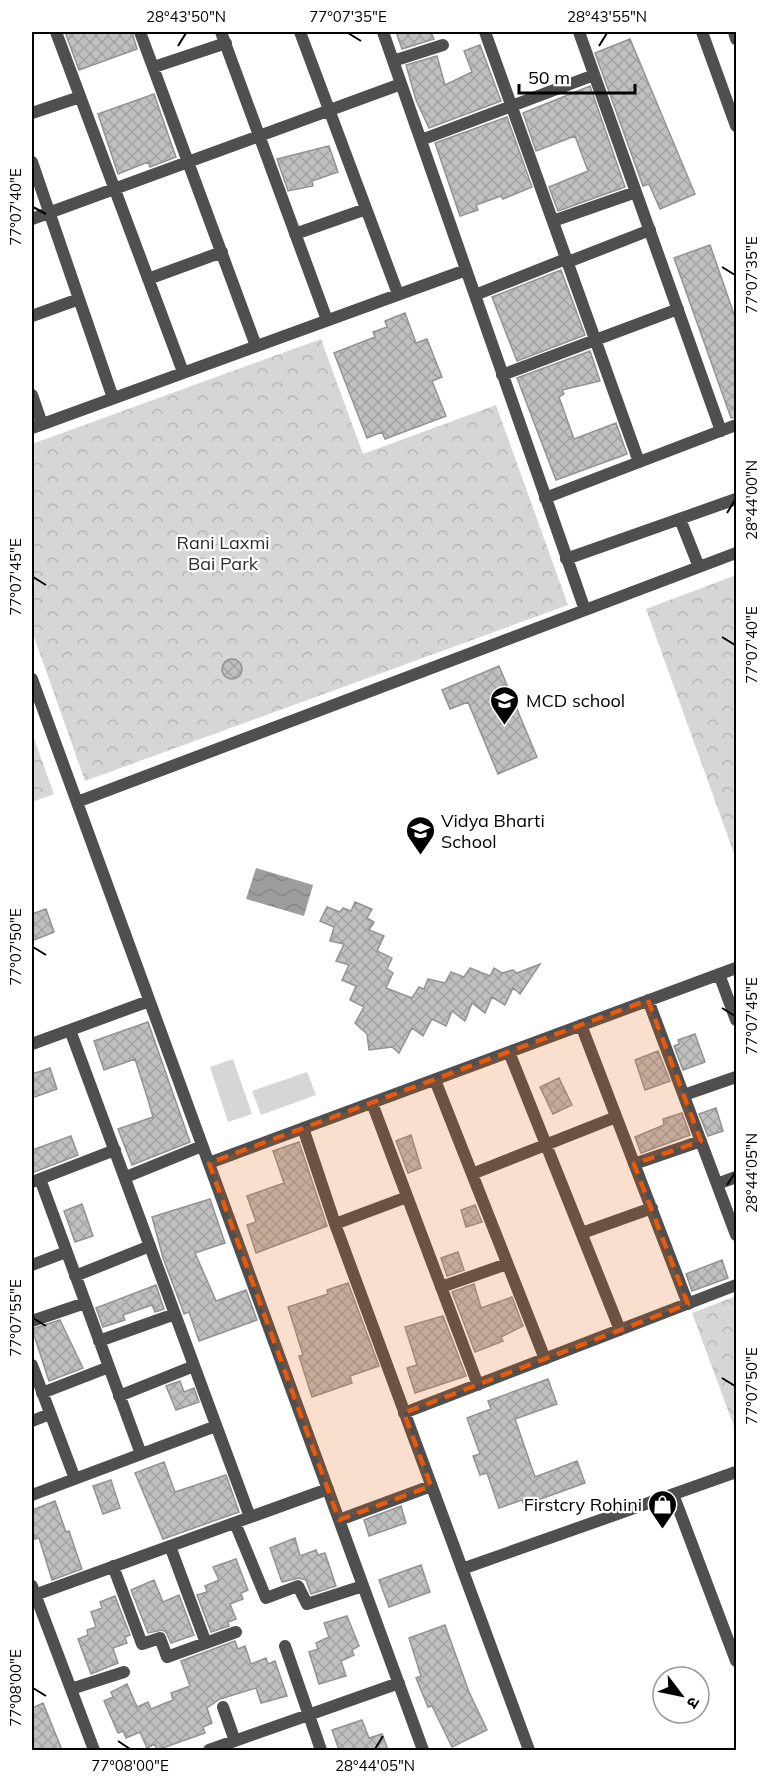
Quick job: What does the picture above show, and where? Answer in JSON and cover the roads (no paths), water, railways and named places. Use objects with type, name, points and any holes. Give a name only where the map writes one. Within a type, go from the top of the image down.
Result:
[{"type":"street","points":[[56,32],[183,372]]},
{"type":"street","points":[[140,32],[256,346]]},
{"type":"street","points":[[300,32],[398,294]]},
{"type":"street","points":[[383,32],[585,610]]},
{"type":"street","points":[[485,32],[639,462]]},
{"type":"street","points":[[579,32],[721,430]]},
{"type":"street","points":[[702,32],[736,126]]},
{"type":"street","points":[[734,32],[736,39]]},
{"type":"street","points":[[154,67],[223,37],[327,320]]},
{"type":"street","points":[[393,62],[443,45]]},
{"type":"street","points":[[421,141],[594,75]]},
{"type":"street","points":[[32,219],[401,84]]},
{"type":"street","points":[[32,113],[80,97]]},
{"type":"street","points":[[32,162],[113,398]]},
{"type":"street","points":[[553,221],[636,192]]},
{"type":"street","points":[[295,234],[366,209]]},
{"type":"street","points":[[474,295],[650,230]]},
{"type":"street","points":[[148,279],[222,252]]},
{"type":"street","points":[[32,395],[37,426],[466,270]]},
{"type":"street","points":[[32,316],[79,299]]},
{"type":"street","points":[[502,375],[678,309]]},
{"type":"street","points":[[545,498],[736,425]]},
{"type":"street","points":[[567,559],[736,499]]},
{"type":"street","points":[[680,519],[699,567]]},
{"type":"street","points":[[77,802],[736,553]]},
{"type":"street","points":[[32,679],[423,1750]]},
{"type":"street","points":[[209,1163],[736,968]]},
{"type":"street","points":[[719,974],[736,1020]]},
{"type":"street","points":[[32,1044],[149,1000]]},
{"type":"street","points":[[648,1000],[736,1235]]},
{"type":"street","points":[[581,1025],[688,1304]]},
{"type":"street","points":[[70,1030],[250,1517]]},
{"type":"street","points":[[509,1052],[621,1330]]},
{"type":"street","points":[[684,1095],[736,1077]]},
{"type":"street","points":[[435,1080],[545,1359]]},
{"type":"street","points":[[372,1103],[478,1385]]},
{"type":"street","points":[[472,1174],[616,1118]]},
{"type":"street","points":[[303,1128],[334,1224],[529,1750]]},
{"type":"street","points":[[634,1164],[701,1141]]},
{"type":"street","points":[[126,1177],[202,1146]]},
{"type":"street","points":[[115,1150],[36,1181],[66,1252],[141,1454]]},
{"type":"street","points":[[717,1184],[736,1177]]},
{"type":"street","points":[[334,1224],[407,1197]]},
{"type":"street","points":[[582,1233],[652,1208]]},
{"type":"street","points":[[75,1276],[150,1246]]},
{"type":"street","points":[[32,1265],[66,1252]]},
{"type":"street","points":[[441,1287],[507,1264]]},
{"type":"street","points":[[404,1413],[736,1285]]},
{"type":"street","points":[[32,1321],[85,1303]]},
{"type":"street","points":[[99,1341],[175,1314]]},
{"type":"street","points":[[32,1366],[75,1479]]},
{"type":"street","points":[[119,1396],[194,1366]]},
{"type":"street","points":[[42,1393],[109,1367]]},
{"type":"street","points":[[32,1421],[50,1414]]},
{"type":"street","points":[[32,1495],[216,1426]]},
{"type":"street","points":[[462,1569],[736,1472]]},
{"type":"street","points":[[339,1520],[431,1486]]},
{"type":"street","points":[[94,1750],[33,1592],[113,1566],[328,1489]]},
{"type":"street","points":[[673,1494],[736,1661]]},
{"type":"street","points":[[235,1522],[266,1598],[298,1586],[307,1604],[363,1586]]},
{"type":"street","points":[[170,1546],[206,1643]]},
{"type":"street","points":[[113,1566],[142,1644],[160,1638],[167,1657],[236,1632]]},
{"type":"street","points":[[285,1646],[321,1750]]},
{"type":"street","points":[[71,1689],[124,1672]]},
{"type":"street","points":[[208,1750],[399,1683]]},
{"type":"street","points":[[224,1707],[239,1740],[247,1750]]},
{"type":"water","points":[[256,868],[313,885],[304,916],[246,899]]},
{"type":"place","name":"MCD school","points":[[505,726]]},
{"type":"place","name":"Vidya Bharti School","points":[[420,856]]},
{"type":"place","name":"Firstcry Rohini","points":[[663,1530]]},
{"type":"park label","name":"Rani Laxmi Bai Park","points":[[223,552]]}]
